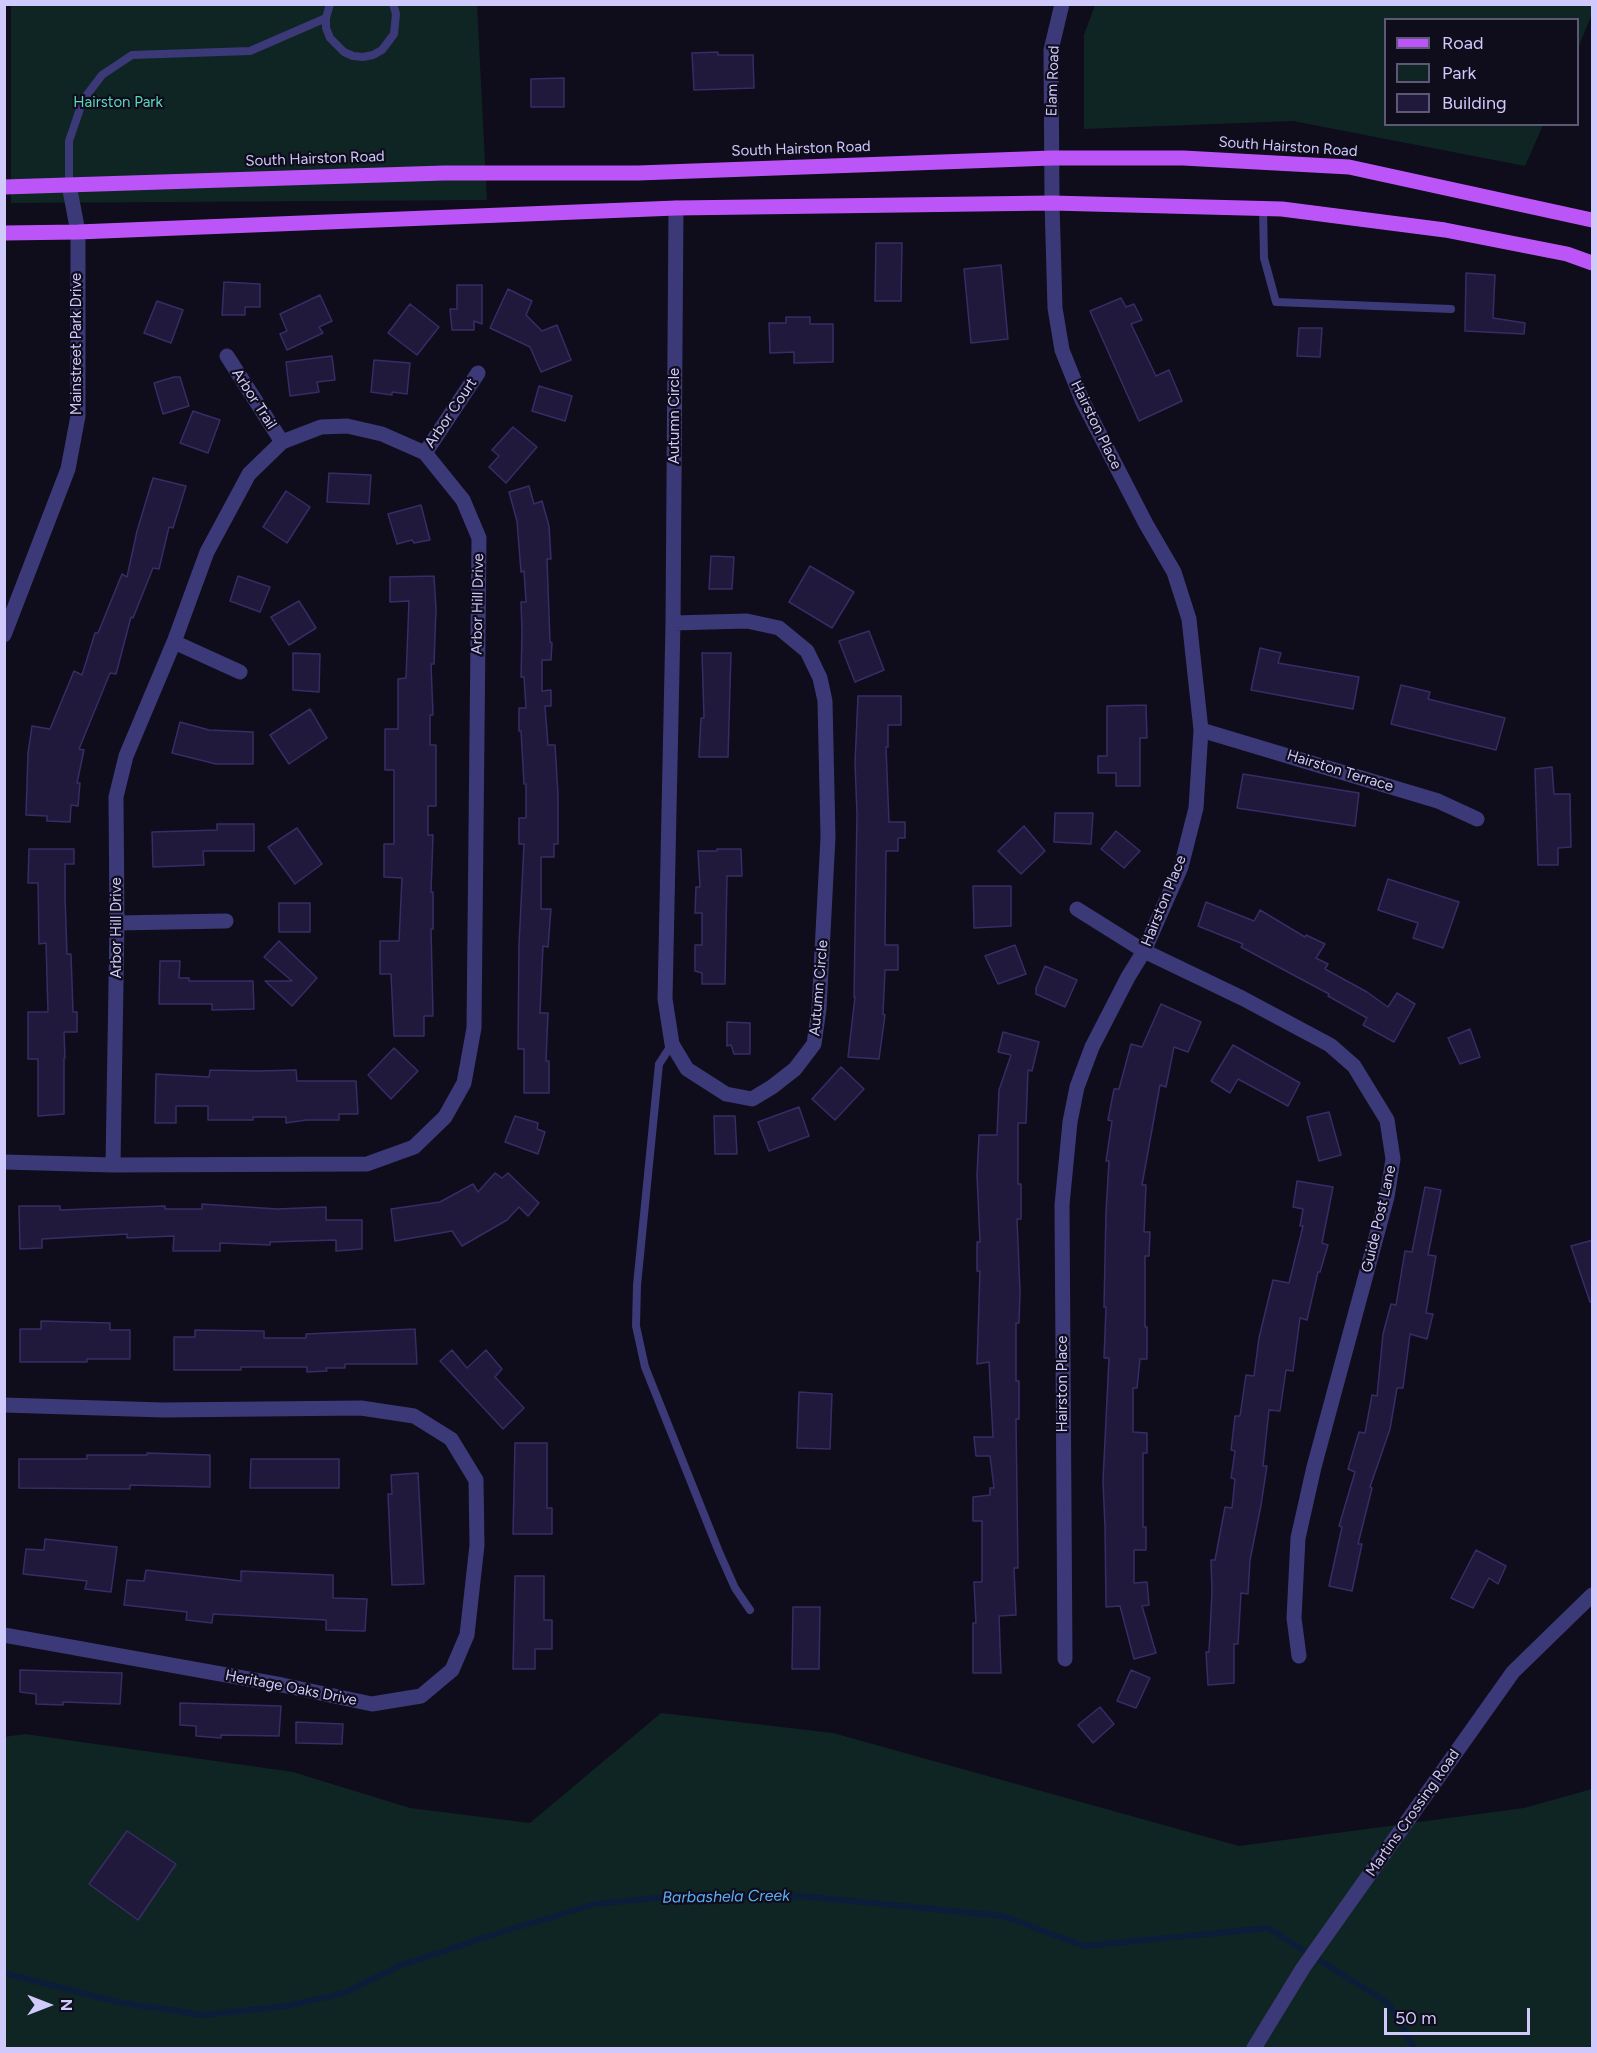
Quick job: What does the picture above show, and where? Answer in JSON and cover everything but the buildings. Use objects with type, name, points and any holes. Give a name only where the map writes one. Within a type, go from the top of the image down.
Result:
[{"type":"main road","name":"South Hairston Road","points":[[4,187],[444,173],[638,173],[1052,158],[1184,158],[1349,167],[1593,220]]},
{"type":"main road","points":[[4,233],[676,208],[1052,203],[1282,209],[1445,230],[1567,254],[1593,263]]},
{"type":"street","name":"Elam Road","points":[[1052,158],[1051,50],[1062,4]]},
{"type":"street","name":"Hairston Place","points":[[1052,158],[1055,308],[1062,350],[1082,400],[1146,524],[1174,572],[1189,619],[1201,730],[1196,808],[1180,867],[1144,951],[1092,1047],[1077,1087],[1070,1122],[1062,1205],[1065,1659]]},
{"type":"street","name":"Mainstreet Park Drive","points":[[4,635],[68,469],[78,416],[78,232],[69,185]]},
{"type":"street","name":"Autumn Circle","points":[[673,623],[747,621],[779,628],[807,651],[820,678],[825,701],[828,837],[819,1009],[814,1044],[795,1070],[752,1099],[726,1094],[687,1069],[672,1044],[665,999],[673,623],[676,208]]},
{"type":"street","name":"Arbor Trail","points":[[227,356],[282,442]]},
{"type":"street","name":"Arbor Court","points":[[425,453],[478,373]]},
{"type":"street","name":"Arbor Hill Drive","points":[[4,1162],[113,1165],[367,1164],[414,1147],[445,1118],[464,1083],[474,1028],[479,538],[463,500],[425,453],[382,434],[347,426],[321,428],[282,442],[249,474],[207,552],[174,642],[126,756],[116,797],[117,923],[113,1165]]},
{"type":"street","points":[[174,642],[240,672]]},
{"type":"street","name":"Hairston Terrace","points":[[1201,730],[1438,801],[1477,819]]},
{"type":"street","name":"Guide Post Lane","points":[[1077,909],[1144,951],[1242,998],[1330,1045],[1354,1066],[1387,1120],[1393,1159],[1387,1197],[1314,1467],[1298,1538],[1294,1618],[1299,1656]]},
{"type":"street","points":[[117,923],[226,921]]},
{"type":"street","name":"Heritage Oaks Drive","points":[[4,1405],[163,1410],[361,1408],[414,1416],[451,1439],[476,1480],[477,1545],[467,1635],[452,1670],[421,1696],[372,1704],[282,1685],[4,1635]]},
{"type":"street","name":"Martins Crossing Road","points":[[1254,2049],[1322,1940],[1513,1672],[1593,1595]]},
{"type":"lane","points":[[330,4],[326,18],[326,28],[330,38],[344,52],[353,56],[373,55],[389,43],[394,34],[396,14],[393,4]]},
{"type":"lane","points":[[69,185],[69,141],[83,100],[102,75],[132,55],[250,51],[326,18]]},
{"type":"lane","points":[[1263,209],[1264,258],[1276,302],[1451,309]]},
{"type":"lane","points":[[672,1044],[659,1064],[637,1285],[636,1326],[645,1367],[719,1552],[735,1588],[750,1610]]},
{"type":"green space","points":[[1592,4],[1592,14],[1579,46],[1579,18],[1384,18],[1384,126],[1543,126],[1525,166],[1293,121],[1084,129],[1084,35],[1095,5]]},
{"type":"green space","name":"Hairston Park","points":[[11,5],[477,5],[487,200],[11,203]]},
{"type":"green space","points":[[661,1713],[833,1733],[1239,1846],[1524,1808],[1592,1789],[1592,2048],[5,2048],[4,1737],[25,1734],[293,1772],[410,1808],[530,1823]]},
{"type":"waterway","name":"Barbashela Creek","points":[[4,1973],[117,2002],[203,2015],[287,2006],[344,1993],[399,1966],[595,1904],[656,1898],[802,1896],[1003,1916],[1084,1946],[1268,1928],[1388,2003],[1414,2048]]}]
